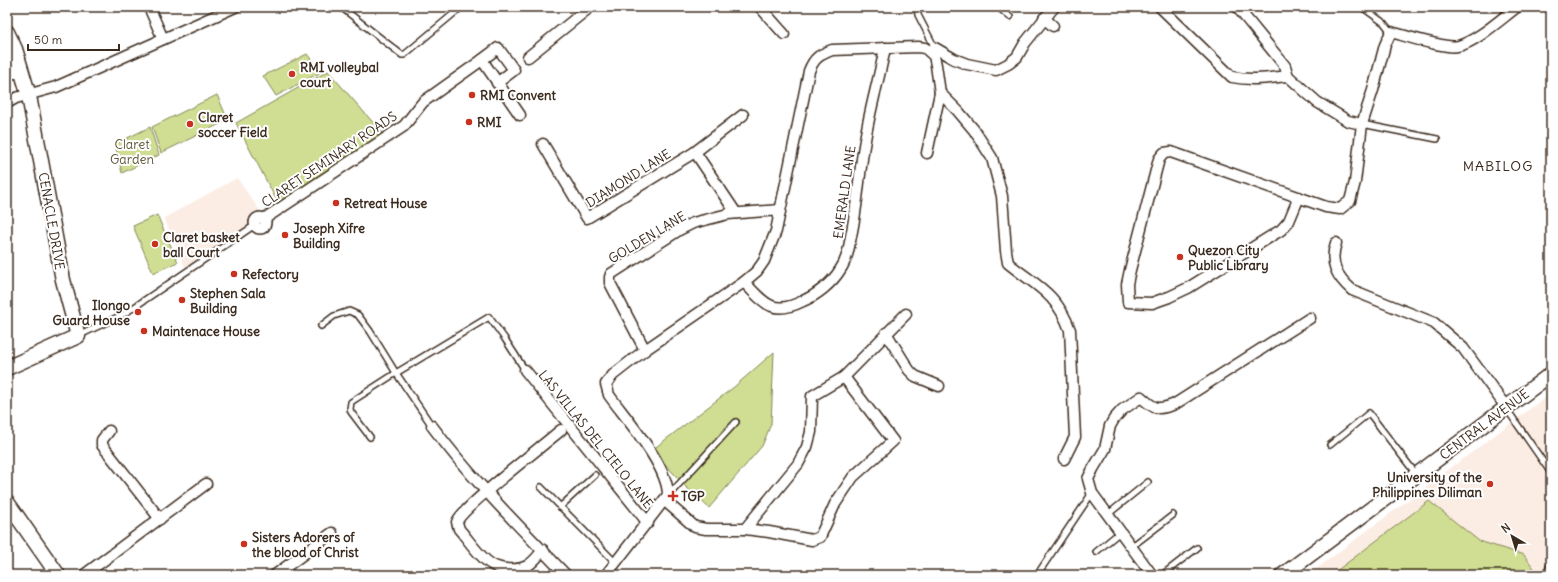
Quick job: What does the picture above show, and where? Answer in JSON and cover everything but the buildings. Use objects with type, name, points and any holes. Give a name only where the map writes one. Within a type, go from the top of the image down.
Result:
[{"type":"street","points":[[149,7],[163,39]]},
{"type":"street","points":[[7,103],[16,98],[29,96],[56,87],[235,7]]},
{"type":"street","points":[[528,57],[590,7]]},
{"type":"street","points":[[760,7],[784,34]]},
{"type":"street","points":[[606,575],[666,498],[667,483],[660,466],[607,390],[606,384],[609,379],[645,350],[744,282],[757,271],[764,261],[776,231],[809,71],[813,62],[821,54],[832,50],[918,47],[932,49],[967,64],[996,70],[1008,64],[1017,57],[1025,43],[1054,7]]},
{"type":"street","points":[[1160,7],[1232,77],[1241,79],[1257,79],[1288,76]]},
{"type":"street","points":[[1237,7],[1285,66],[1288,76],[1317,102],[1348,121],[1362,124]]},
{"type":"street","points":[[1299,197],[1289,221],[1280,230],[1188,288],[1170,297],[1152,302],[1128,302],[1127,284],[1130,270],[1159,159],[1164,153],[1171,152],[1299,197],[1326,207],[1340,209],[1350,201],[1355,182],[1362,124],[1374,90],[1385,44],[1391,32],[1445,46],[1457,47],[1470,42],[1517,7]]},
{"type":"street","points":[[1044,18],[1053,26]]},
{"type":"street","name":"CENACLE DRIVE","points":[[7,32],[15,50],[29,96],[62,280],[78,336]]},
{"type":"street","name":"CLARET SEMINARY ROADS","points":[[255,225],[258,228],[263,227],[265,223],[264,219],[404,126],[423,102],[498,48],[514,70],[497,83]]},
{"type":"street","name":"EMERALD LANE","points":[[744,282],[766,304],[780,308],[791,307],[806,300],[821,290],[832,281],[841,270],[847,255],[856,212],[865,140],[885,48]]},
{"type":"street","points":[[927,153],[940,93],[932,49]]},
{"type":"street","points":[[482,60],[520,115]]},
{"type":"street","points":[[7,74],[22,72]]},
{"type":"street","points":[[940,93],[974,130],[992,158],[1002,196],[1008,263],[1037,284],[1056,302],[1063,313],[1070,330],[1075,437],[1064,460]]},
{"type":"street","name":"DIAMOND LANE","points":[[543,144],[587,218],[695,152],[743,115]]},
{"type":"street","points":[[695,152],[736,213]]},
{"type":"street","name":"GOLDEN LANE","points":[[645,350],[610,284],[611,274],[679,230],[693,223],[736,213],[780,210]]},
{"type":"street","points":[[1336,243],[1333,252],[1334,269],[1345,284],[1352,290],[1434,323],[1462,348],[1506,407]]},
{"type":"street","points":[[744,529],[798,464],[807,447],[811,432],[812,396],[844,377],[906,314]]},
{"type":"street","points":[[1152,575],[1092,493],[1088,479],[1092,469],[1105,449],[1110,426],[1114,419],[1122,410],[1141,397],[1152,407],[1164,408],[1175,404],[1310,318]]},
{"type":"street","points":[[886,333],[909,370],[915,376],[939,386]]},
{"type":"street","points":[[7,368],[78,336]]},
{"type":"street","name":"LAS VILLAS DEL CIELO LANE","points":[[525,370],[648,523]]},
{"type":"street","name":"CENTRAL AVENUE","points":[[1283,575],[1551,374]]},
{"type":"street","points":[[666,498],[695,527],[706,529],[744,529],[812,540],[818,539],[822,534],[835,504],[854,477],[893,441],[844,377]]},
{"type":"street","points":[[432,426],[450,450],[566,575]]},
{"type":"street","points":[[543,550],[535,560],[526,566],[515,569],[491,565],[459,529],[457,522],[460,516],[487,491],[561,430]]},
{"type":"street","points":[[109,431],[102,440],[102,445],[160,519]]},
{"type":"street","points":[[84,575],[206,484]]},
{"type":"street","points":[[7,502],[58,575]]},
{"type":"street","points":[[274,575],[332,532]]},
{"type":"lane","points":[[341,7],[402,55],[404,55],[458,10]]},
{"type":"lane","points":[[917,7],[918,15],[932,49]]},
{"type":"lane","points":[[998,7],[1010,17]]},
{"type":"lane","points":[[1362,7],[1384,23],[1391,32]]},
{"type":"lane","points":[[1362,124],[1437,139]]},
{"type":"lane","name":"CLARET SEMINARY ROADS","points":[[78,336],[124,314],[255,225]]},
{"type":"lane","points":[[321,326],[334,316],[349,311],[358,315],[432,426]]},
{"type":"lane","points":[[370,437],[351,412],[350,405],[354,399],[489,317],[525,370]]},
{"type":"lane","points":[[1506,407],[1551,473]]},
{"type":"lane","points":[[1330,445],[1369,413],[1416,475]]},
{"type":"lane","points":[[666,498],[736,422]]},
{"type":"lane","points":[[560,507],[595,475]]},
{"type":"lane","points":[[1107,514],[1148,482]]},
{"type":"lane","points":[[541,487],[616,564]]},
{"type":"lane","points":[[1037,575],[1092,493]]},
{"type":"lane","points":[[1131,547],[1173,515]]},
{"type":"lane","points":[[1096,552],[1120,532]]},
{"type":"lane","points":[[1162,575],[1197,548]]},
{"type":"lane","points":[[1548,575],[1547,572],[1551,563]]},
{"type":"shaded area","points":[[237,178],[263,215],[185,267],[164,218]]},
{"type":"shaded area","name":"University of the Philippines Diliman","points":[[1551,393],[1551,575],[1308,575]]},
{"type":"green space","name":"RMI volleybal court","points":[[307,54],[321,72],[276,96],[263,76]]},
{"type":"green space","points":[[328,71],[384,135],[279,205],[236,123]]},
{"type":"green space","name":"Claret soccer Field","points":[[217,95],[228,120],[161,153],[152,127]]},
{"type":"green space","name":"Claret Garden","points":[[150,127],[159,155],[122,173],[115,144]]},
{"type":"green space","name":"Claret basket ball Court","points":[[157,215],[178,262],[153,273],[133,226]]},
{"type":"green space","points":[[774,352],[771,424],[762,446],[709,508],[686,487],[652,450],[734,387]]},
{"type":"green space","points":[[1429,501],[1479,541],[1524,555],[1539,575],[1331,575]]},
{"type":"place","name":"RMI volleybal court","points":[[292,74]]},
{"type":"place","name":"RMI Convent","points":[[472,95]]},
{"type":"place","name":"RMI","points":[[469,122]]},
{"type":"place","name":"Claret soccer Field","points":[[190,124]]},
{"type":"place","name":"Retreat House","points":[[336,203]]},
{"type":"place","name":"Joseph Xifre Building","points":[[285,235]]},
{"type":"place","name":"Claret basket ball Court","points":[[155,244]]},
{"type":"place","name":"Quezon City Public Library","points":[[1180,257]]},
{"type":"place","name":"Refectory","points":[[234,274]]},
{"type":"place","name":"Stephen Sala Building","points":[[182,300]]},
{"type":"place","name":"Ilongo Guard House","points":[[138,312]]},
{"type":"place","name":"Maintenace House","points":[[144,331]]},
{"type":"place","name":"University of the Philippines Diliman","points":[[1490,484]]},
{"type":"place","name":"TGP","points":[[673,496]]},
{"type":"place","name":"Sisters Adorers of the blood of Christ","points":[[244,544]]},
{"type":"district","name":"MABILOG","points":[[1498,166]]}]
